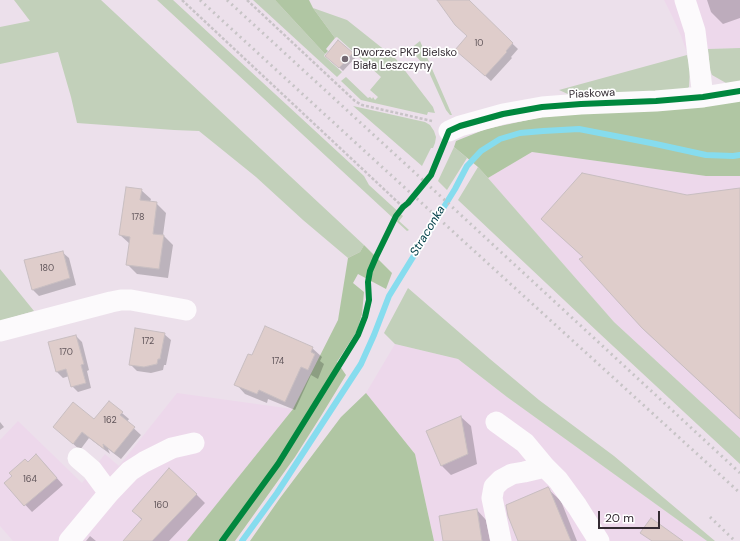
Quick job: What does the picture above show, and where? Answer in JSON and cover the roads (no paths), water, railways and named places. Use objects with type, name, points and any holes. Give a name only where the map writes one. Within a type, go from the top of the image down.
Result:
[{"type":"street","points":[[685,0],[695,31],[703,97]]},
{"type":"street","name":"Piaskowa","points":[[443,126],[460,126],[503,114],[542,107],[656,101],[703,97],[740,91]]},
{"type":"street","points":[[0,331],[121,300],[131,300],[186,310]]},
{"type":"street","points":[[496,422],[525,444],[544,467],[558,480],[577,506],[599,541]]},
{"type":"street","points":[[69,541],[109,493],[130,471],[172,448],[194,443]]},
{"type":"street","points":[[78,458],[92,470],[109,493]]},
{"type":"street","points":[[501,541],[492,498],[494,487],[501,480],[512,474],[544,467]]},
{"type":"waterway","name":"Straconka","points":[[242,541],[277,493],[361,364],[389,296],[455,189],[467,166],[481,151],[500,139],[520,133],[579,129],[706,155],[740,155]]},
{"type":"railway","points":[[200,0],[740,493]]},
{"type":"railway","points":[[227,0],[740,473]]},
{"type":"railway","points":[[710,517],[735,541]]},
{"type":"place","name":"Dworzec PKP Bielsko Biała Leszczyny","points":[[345,59]]}]
